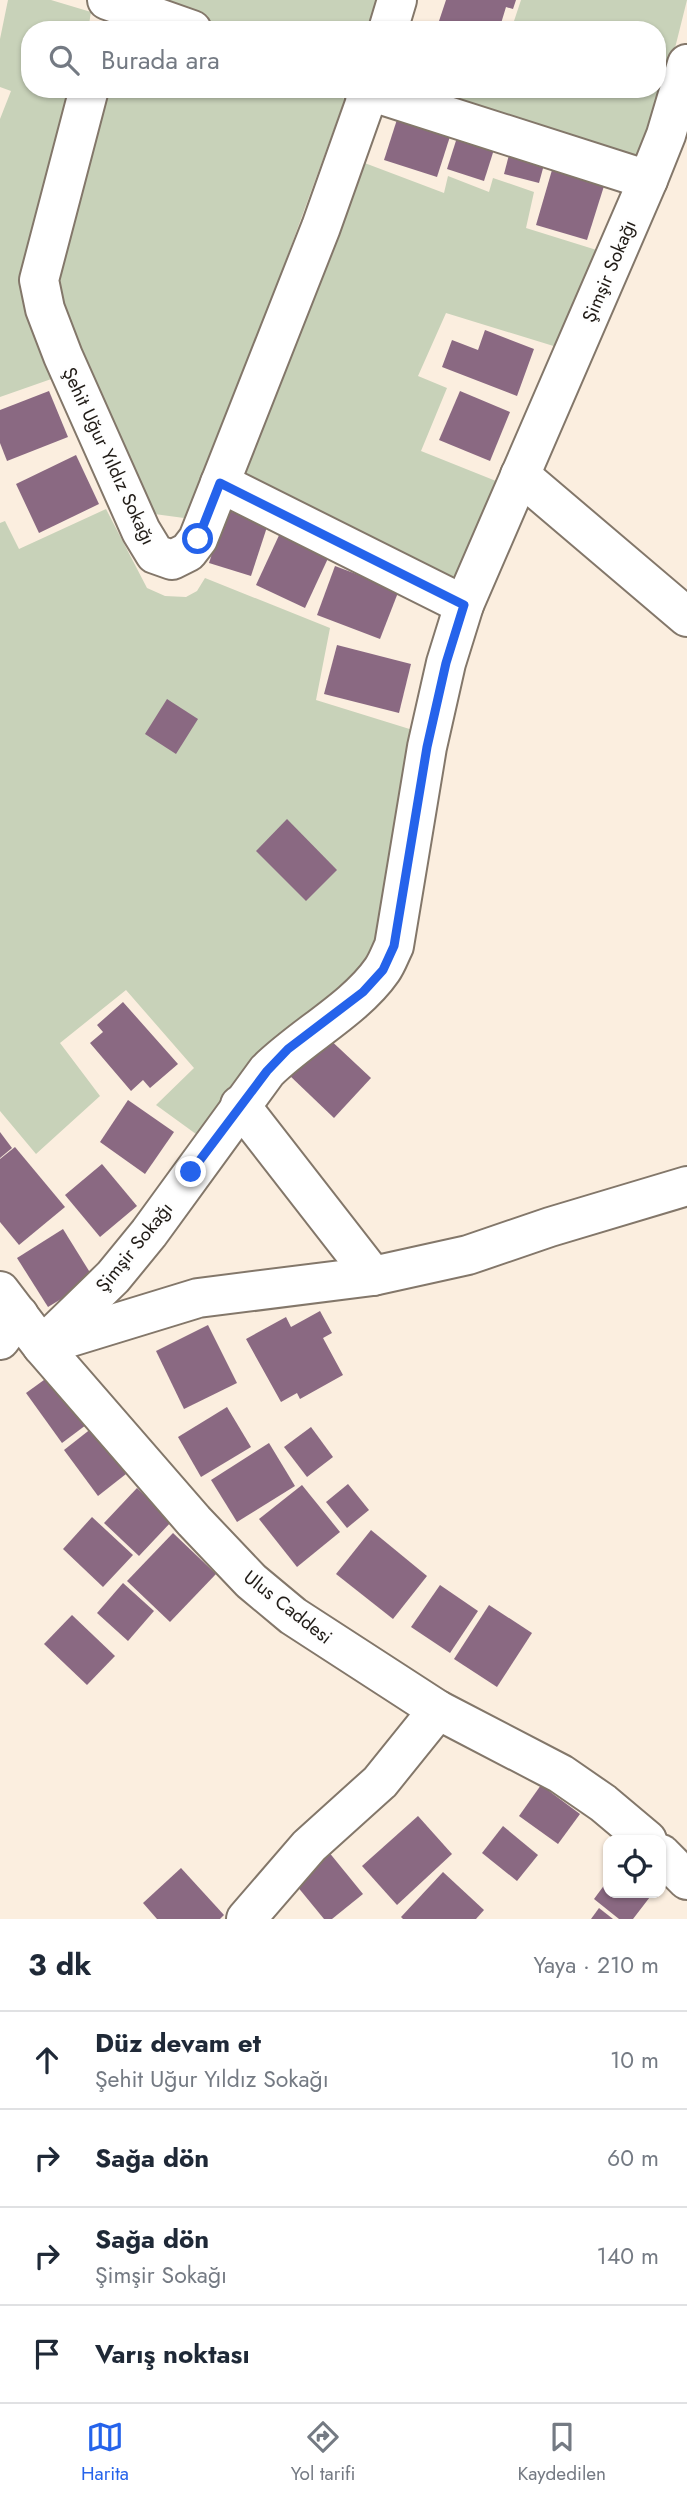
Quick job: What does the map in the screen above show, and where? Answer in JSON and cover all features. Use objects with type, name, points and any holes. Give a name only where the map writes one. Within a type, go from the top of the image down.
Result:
[{"type":"street","points":[[391,21],[397,0]]},
{"type":"street","points":[[108,11],[152,21]]},
{"type":"street","name":"Şimşir Sokağı","points":[[42,1346],[113,1278],[267,1071],[288,1049],[363,992],[383,970],[394,946],[427,747],[446,663],[464,605],[648,180],[677,137],[687,64]]},
{"type":"street","name":"Şehit Uğur Yıldız Sokağı","points":[[87,98],[39,280],[45,309],[62,356],[135,518],[155,554],[172,560],[188,552],[198,539],[321,227],[364,98]]},
{"type":"street","name":"Şehit Uğur Yıldız Sokağı","points":[[392,98],[648,180]]},
{"type":"street","points":[[520,475],[687,617]]},
{"type":"street","points":[[220,483],[464,605]]},
{"type":"street","points":[[240,1105],[373,1276]]},
{"type":"street","points":[[42,1346],[198,1298],[373,1276],[468,1255],[687,1186]]},
{"type":"street","name":"Ulus Caddesi","points":[[6,1316],[42,1346],[194,1521],[251,1581],[293,1616],[438,1710],[561,1774],[603,1803],[641,1835]]},
{"type":"street","points":[[246,1919],[309,1846],[380,1782],[438,1710]]},
{"type":"street","points":[[666,1859],[687,1880]]},
{"type":"green space","points":[[8,0],[51,0],[91,12],[90,21],[21,21],[21,98],[72,98],[33,255],[57,377],[0,397],[0,119],[11,91],[0,87],[0,39]]},
{"type":"green space","points":[[147,0],[385,0],[379,21],[203,21]]},
{"type":"green space","points":[[521,0],[687,0],[666,81],[666,21],[514,21]]},
{"type":"green space","points":[[103,98],[345,99],[199,497],[184,518],[147,513],[70,344],[53,277]]},
{"type":"green space","points":[[422,98],[660,98],[636,162]]},
{"type":"green space","points":[[362,162],[444,193],[448,176],[489,192],[493,178],[534,192],[526,228],[603,252],[560,348],[446,313],[418,376],[447,388],[421,451],[501,483],[463,584],[239,477]]},
{"type":"green space","points":[[106,509],[147,588],[165,596],[186,597],[197,591],[205,578],[330,628],[316,700],[416,731],[376,957],[236,1083],[196,1134],[156,1105],[194,1068],[126,990],[60,1043],[100,1096],[36,1154],[0,1111],[0,523],[5,521],[19,549]]},
{"type":"building","points":[[446,0],[516,0],[513,9],[506,7],[502,21],[439,21]]},
{"type":"building","points":[[401,107],[454,124],[437,177],[384,160]]},
{"type":"building","points":[[460,128],[497,140],[484,181],[447,169]]},
{"type":"building","points":[[510,151],[545,161],[539,183],[504,174]]},
{"type":"building","points":[[552,170],[604,186],[587,240],[536,225]]},
{"type":"building","points":[[485,330],[534,349],[517,396],[442,367],[452,340],[478,350]]},
{"type":"building","points":[[49,391],[68,437],[7,461],[0,443],[0,410]]},
{"type":"building","points":[[460,391],[510,412],[490,461],[439,440]]},
{"type":"building","points":[[76,455],[99,504],[39,533],[16,484]]},
{"type":"building","points":[[226,510],[268,524],[251,576],[209,563]]},
{"type":"building","points":[[281,531],[330,554],[305,608],[256,585]]},
{"type":"building","points":[[335,566],[399,590],[380,639],[317,615]]},
{"type":"building","points":[[337,645],[411,664],[399,713],[324,694]]},
{"type":"building","points":[[167,699],[198,719],[176,754],[145,734]]},
{"type":"building","points":[[287,819],[337,870],[306,901],[256,851]]},
{"type":"building","points":[[123,1002],[178,1064],[150,1088],[143,1080],[131,1091],[90,1043],[103,1032],[97,1025]]},
{"type":"building","points":[[325,1035],[371,1078],[334,1118],[288,1074]]},
{"type":"building","points":[[128,1100],[174,1132],[145,1174],[100,1142]]},
{"type":"building","points":[[0,1132],[12,1148],[0,1158]]},
{"type":"building","points":[[15,1147],[65,1207],[19,1245],[0,1222],[0,1159]]},
{"type":"building","points":[[102,1164],[137,1206],[100,1237],[65,1195]]},
{"type":"building","points":[[63,1229],[94,1279],[48,1307],[17,1258]]},
{"type":"building","points":[[320,1311],[332,1333],[323,1338],[343,1375],[300,1399],[297,1393],[281,1402],[246,1339],[286,1317],[291,1327]]},
{"type":"building","points":[[208,1325],[237,1383],[184,1409],[156,1351]]},
{"type":"building","points":[[55,1372],[90,1422],[62,1443],[26,1393]]},
{"type":"building","points":[[227,1407],[251,1447],[201,1477],[178,1437]]},
{"type":"building","points":[[311,1427],[333,1457],[307,1477],[284,1447]]},
{"type":"building","points":[[92,1428],[126,1474],[98,1496],[64,1450]]},
{"type":"building","points":[[269,1443],[295,1486],[237,1522],[211,1480]]},
{"type":"building","points":[[348,1484],[369,1510],[347,1528],[326,1502]]},
{"type":"building","points":[[302,1485],[340,1532],[297,1567],[259,1519]]},
{"type":"building","points":[[137,1488],[172,1521],[139,1556],[104,1523]]},
{"type":"building","points":[[92,1517],[133,1555],[103,1587],[63,1549]]},
{"type":"building","points":[[371,1530],[427,1576],[393,1619],[336,1574]]},
{"type":"building","points":[[173,1533],[216,1574],[170,1622],[127,1581]]},
{"type":"building","points":[[123,1583],[154,1611],[128,1641],[97,1613]]},
{"type":"building","points":[[440,1585],[478,1611],[450,1653],[411,1627]]},
{"type":"building","points":[[489,1605],[532,1633],[497,1687],[454,1659]]},
{"type":"building","points":[[72,1615],[115,1656],[87,1685],[44,1644]]},
{"type":"building","points":[[541,1785],[580,1814],[558,1844],[519,1816]]},
{"type":"building","points":[[418,1816],[452,1854],[397,1905],[362,1866]]},
{"type":"building","points":[[503,1826],[538,1855],[517,1881],[482,1853]]},
{"type":"building","points":[[328,1851],[363,1894],[332,1919],[324,1919],[292,1880]]},
{"type":"building","points":[[181,1868],[224,1915],[220,1919],[157,1919],[143,1903]]},
{"type":"building","points":[[443,1872],[484,1910],[476,1919],[403,1919],[401,1917]]},
{"type":"building","points":[[603,1887],[603,1898],[649,1898],[633,1919],[619,1919],[594,1899]]},
{"type":"building","points":[[599,1908],[613,1919],[591,1919]]},
{"type":"route","points":[[191,1172],[267,1071],[288,1049],[363,992],[383,970],[394,946],[427,747],[446,663],[464,605],[220,483],[198,539]]}]
